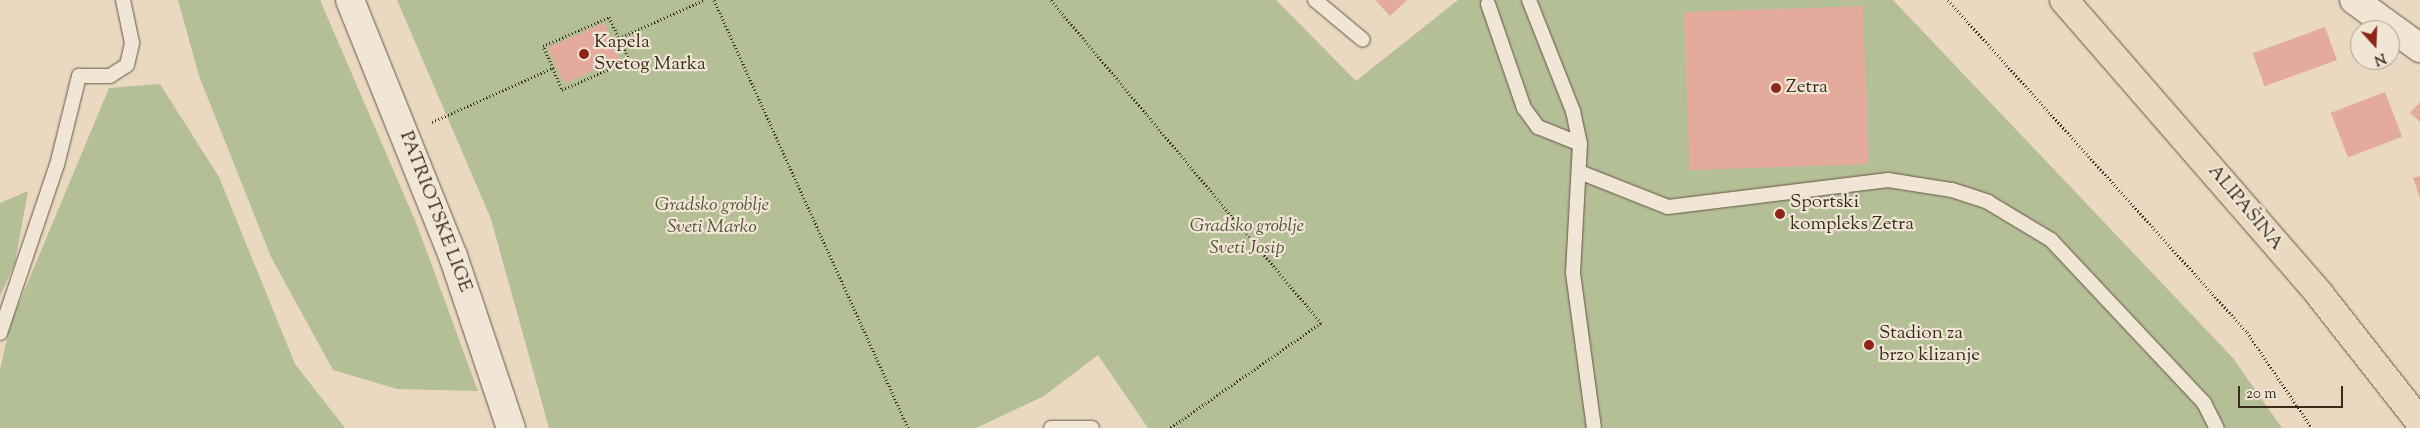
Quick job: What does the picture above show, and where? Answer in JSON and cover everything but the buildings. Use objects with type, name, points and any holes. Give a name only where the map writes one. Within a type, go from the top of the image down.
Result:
[{"type":"main road","name":"ALIPAŠINA","points":[[2064,0],[2313,288],[2420,422]]},
{"type":"street","name":"PATRIOTSKE LIGE","points":[[350,0],[406,133],[511,428]]},
{"type":"street","points":[[2354,0],[2420,48]]},
{"type":"lane","points":[[0,333],[56,165],[79,76],[110,76],[127,65],[132,44],[123,0]]},
{"type":"lane","points":[[1315,0],[1363,40]]},
{"type":"lane","points":[[1529,0],[1570,102],[1580,144],[1582,173],[1573,273],[1594,428]]},
{"type":"lane","points":[[1488,4],[1524,108],[1538,127],[1580,144]]},
{"type":"lane","points":[[1582,173],[1668,207],[1888,180],[1952,190],[1988,202],[2051,240],[2204,403],[2217,428]]},
{"type":"lane","points":[[1051,428],[1092,428]]},
{"type":"path","points":[[619,38],[704,0]]},
{"type":"path","points":[[714,0],[908,428]]},
{"type":"path","points":[[1051,0],[1322,323],[1170,428]]},
{"type":"path","points":[[1948,0],[2247,332],[2312,428]]},
{"type":"path","points":[[609,17],[619,38],[628,60],[562,90],[543,46],[609,17]]},
{"type":"path","points":[[406,133],[552,68]]},
{"type":"green space","points":[[178,0],[320,0],[417,225],[478,391],[397,389],[333,370],[271,257],[199,76]]},
{"type":"green space","points":[[397,0],[1276,0],[1356,81],[1458,0],[1893,0],[2233,358],[2282,428],[1148,428],[1098,355],[1044,396],[976,428],[549,428],[491,219]]},
{"type":"green space","points":[[160,84],[219,177],[295,364],[345,428],[0,428],[0,370],[10,325],[109,88]]},
{"type":"green space","points":[[28,191],[15,263],[0,296],[0,203]]},
{"type":"place","name":"Kapela Svetog Marka","points":[[584,54]]},
{"type":"place","name":"Zetra","points":[[1776,88]]},
{"type":"place","name":"Sportski kompleks Zetra","points":[[1780,214]]},
{"type":"place","name":"Stadion za brzo klizanje","points":[[1869,345]]},
{"type":"park label","name":"Gradsko groblje Sveti Marko","points":[[712,217]]},
{"type":"park label","name":"Gradsko groblje Sveti Josip","points":[[1247,238]]}]
